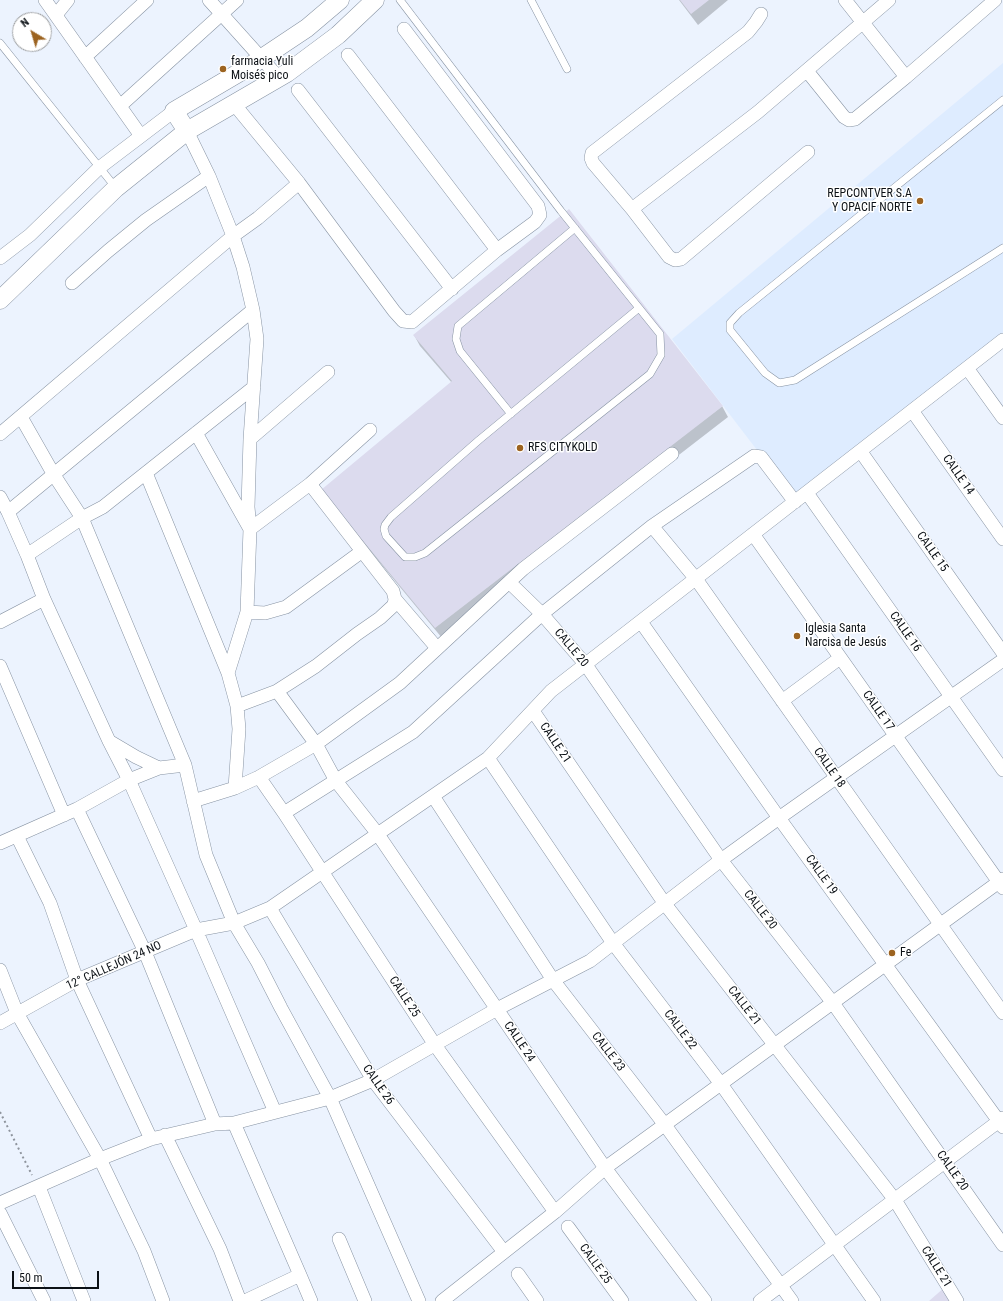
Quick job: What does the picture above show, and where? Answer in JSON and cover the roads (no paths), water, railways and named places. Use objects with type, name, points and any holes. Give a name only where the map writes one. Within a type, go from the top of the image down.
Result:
[{"type":"street","points":[[45,0],[141,136]]},
{"type":"street","points":[[56,15],[68,0]]},
{"type":"street","points":[[85,57],[147,0]]},
{"type":"street","points":[[209,0],[279,78]]},
{"type":"street","points":[[120,106],[237,0]]},
{"type":"street","points":[[0,258],[30,235],[99,168],[141,136],[174,111],[247,68],[308,28],[340,0]]},
{"type":"street","points":[[0,300],[116,188],[187,131],[279,78],[338,35],[374,0]]},
{"type":"street","points":[[845,0],[906,77]]},
{"type":"street","points":[[632,209],[758,112],[889,0]]},
{"type":"street","points":[[807,71],[844,117],[849,120],[855,119],[995,0]]},
{"type":"street","points":[[761,14],[748,32],[592,153],[591,158],[593,163],[632,209],[669,257],[675,260],[681,259],[808,152]]},
{"type":"street","points":[[234,104],[299,183],[403,321],[412,322],[497,250],[535,222],[540,215],[538,206],[404,29]]},
{"type":"street","points":[[348,55],[497,250]]},
{"type":"street","points":[[298,90],[452,289]]},
{"type":"street","points":[[174,111],[187,131],[209,176],[233,236],[253,310],[257,339],[250,439],[248,508],[250,530],[247,612],[228,673]]},
{"type":"street","points":[[72,283],[146,220],[209,176]]},
{"type":"street","points":[[0,434],[233,236],[258,218],[299,183]]},
{"type":"street","points":[[8,512],[253,310]]},
{"type":"street","name":"12° CALLEJÓN 24 NO","points":[[0,1023],[77,980],[196,930],[234,923],[270,908],[488,758],[551,692],[753,534],[913,412],[1003,340]]},
{"type":"street","points":[[967,368],[1003,418]]},
{"type":"street","points":[[250,439],[328,372]]},
{"type":"street","points":[[27,555],[82,518],[103,507],[254,387]]},
{"type":"street","name":"CALLE 14","points":[[913,412],[1003,539]]},
{"type":"street","points":[[21,417],[54,475],[82,518],[185,765],[206,855],[234,923],[258,963],[330,1098],[419,1301]]},
{"type":"street","points":[[250,530],[310,484],[370,430]]},
{"type":"street","points":[[196,433],[250,530]]},
{"type":"street","name":"CALLE 15","points":[[861,452],[1003,653]]},
{"type":"street","points":[[193,801],[235,788],[259,777],[316,744],[400,683],[523,569],[672,454]]},
{"type":"street","points":[[284,813],[413,732],[542,614],[652,526],[754,456],[760,456],[795,502]]},
{"type":"street","points":[[146,473],[228,673],[237,706],[239,729],[235,788]]},
{"type":"street","points":[[237,706],[277,691],[316,666],[357,634],[385,615],[394,605],[395,599],[393,591],[361,552],[310,484]]},
{"type":"street","name":"CALLE 16","points":[[807,493],[1003,770]]},
{"type":"street","points":[[0,497],[27,555],[44,599],[129,780],[275,1112]]},
{"type":"street","name":"CALLE 18","points":[[652,526],[696,579],[1003,1013]]},
{"type":"street","name":"CALLE 17","points":[[753,534],[1002,883]]},
{"type":"street","points":[[247,612],[265,613],[286,607],[361,552]]},
{"type":"street","name":"CALLE 20","points":[[509,582],[542,614],[586,665],[721,860],[833,1003],[1003,1246]]},
{"type":"street","points":[[0,622],[44,599]]},
{"type":"street","points":[[395,599],[437,648]]},
{"type":"street","name":"CALLE 19","points":[[640,622],[779,818],[1002,1122]]},
{"type":"street","points":[[782,701],[840,658]]},
{"type":"street","points":[[0,1203],[100,1159],[151,1139],[215,1124],[234,1122],[330,1098],[373,1080],[497,1009],[590,961],[721,860],[1003,660]]},
{"type":"street","points":[[0,666],[64,815]]},
{"type":"street","name":"CALLE 24","points":[[277,691],[316,744],[336,781],[377,833],[605,1168],[705,1301]]},
{"type":"street","name":"CALLE 21","points":[[533,711],[665,904],[895,1200],[957,1301]]},
{"type":"street","points":[[109,740],[136,757],[159,768]]},
{"type":"street","name":"CALLE 22","points":[[488,758],[614,943],[721,1084],[874,1301]]},
{"type":"street","points":[[1,841],[17,836],[77,809],[129,780],[159,768],[185,765]]},
{"type":"street","name":"CALLE 25","points":[[259,777],[435,1045],[555,1212]]},
{"type":"street","name":"CALLE 23","points":[[433,796],[553,980],[665,1125],[792,1301]]},
{"type":"street","points":[[77,809],[145,952],[215,1124]]},
{"type":"street","points":[[17,836],[50,903],[77,980],[151,1139]]},
{"type":"street","points":[[442,1301],[458,1296],[504,1252],[555,1212],[605,1168],[940,925],[1002,883]]},
{"type":"street","name":"CALLE 26","points":[[270,908],[373,1080],[504,1252]]},
{"type":"street","points":[[0,970],[17,1013],[100,1159],[144,1251],[163,1301]]},
{"type":"street","points":[[234,1122],[311,1301]]},
{"type":"street","points":[[760,1301],[945,1162],[1002,1122]]},
{"type":"street","points":[[165,1135],[220,1249],[240,1301]]},
{"type":"street","points":[[39,1187],[84,1301]]},
{"type":"street","points":[[0,1212],[44,1301]]},
{"type":"street","name":"CALLE 25","points":[[568,1227],[622,1301]]},
{"type":"street","points":[[339,1239],[365,1301]]},
{"type":"street","points":[[245,1301],[300,1274]]},
{"type":"street","points":[[518,1274],[537,1301]]},
{"type":"lane","points":[[400,0],[575,228],[640,308],[660,334],[661,355],[650,374],[425,553],[415,557],[405,557],[386,536],[384,526],[392,517],[479,440],[640,308]]},
{"type":"lane","points":[[531,0],[567,69]]},
{"type":"lane","points":[[0,44],[116,188]]},
{"type":"lane","points":[[1003,100],[739,313],[730,323],[730,330],[765,373],[779,383],[796,380],[1003,248]]},
{"type":"lane","points":[[511,414],[460,351],[456,339],[458,326],[575,228]]},
{"type":"place","name":"farmacia Yuli Moisés pico","points":[[223,69]]},
{"type":"place","name":"REPCONTVER S.A Y OPACIF NORTE","points":[[920,201]]},
{"type":"place","name":"RFS CITYKOLD","points":[[520,448]]},
{"type":"place","name":"Iglesia Santa Narcisa de Jesús","points":[[797,636]]},
{"type":"place","name":"Fe","points":[[892,953]]}]
